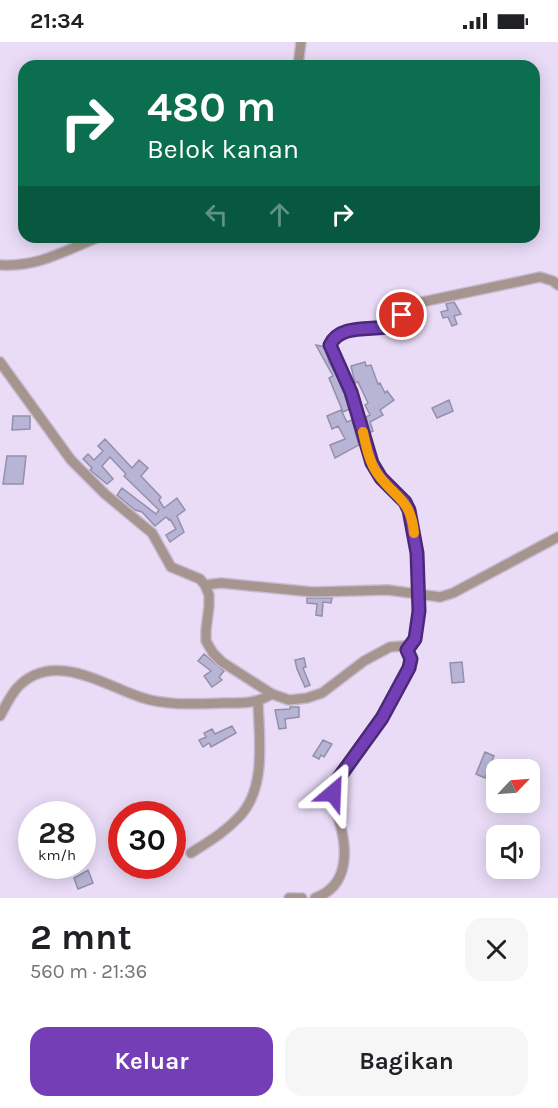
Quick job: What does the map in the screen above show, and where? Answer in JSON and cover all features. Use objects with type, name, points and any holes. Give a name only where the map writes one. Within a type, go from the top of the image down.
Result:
[{"type":"street","points":[[299,60],[301,42]]},
{"type":"street","points":[[0,266],[37,263],[85,243]]},
{"type":"street","points":[[407,650],[415,639],[419,617],[417,553],[409,510],[405,502],[381,478],[372,463],[351,392],[332,350],[331,342],[337,336],[354,330],[392,326],[408,308],[422,302],[540,277],[553,280],[558,285]]},
{"type":"street","points":[[0,362],[71,460],[105,494],[152,533],[171,567],[201,579],[208,595],[209,606],[206,641],[222,662],[272,694],[290,700],[322,693],[379,652],[394,646],[403,646],[407,650],[411,659],[409,668],[382,718],[334,786],[334,808],[343,836],[344,861],[341,874],[331,891],[315,898]]},
{"type":"street","points":[[205,585],[221,583],[313,592],[388,590],[446,596],[558,537]]},
{"type":"street","points":[[0,716],[15,689],[27,679],[42,672],[58,670],[79,673],[141,698],[165,702],[193,704],[258,701],[272,694]]},
{"type":"street","points":[[191,853],[220,834],[241,816],[250,801],[257,782],[258,701]]},
{"type":"street","points":[[289,898],[302,898]]},
{"type":"building","points":[[454,302],[461,314],[454,316],[457,324],[452,326],[448,317],[443,318],[441,312],[448,310],[446,304]]},
{"type":"building","points":[[316,345],[325,347],[329,362],[342,386],[350,409],[343,412],[329,378],[333,376]]},
{"type":"building","points":[[365,362],[366,366],[371,365],[378,384],[380,383],[385,393],[387,391],[394,400],[380,410],[383,415],[370,422],[373,431],[369,433],[366,417],[370,415],[365,405],[368,403],[358,382],[355,383],[351,366]]},
{"type":"building","points":[[449,400],[453,411],[437,418],[432,408]]},
{"type":"building","points":[[341,410],[347,422],[352,420],[359,445],[335,458],[330,445],[345,439],[338,426],[332,429],[327,416]]},
{"type":"building","points":[[13,416],[30,416],[30,429],[12,430]]},
{"type":"building","points":[[105,439],[132,468],[139,460],[148,468],[141,476],[161,497],[159,500],[164,508],[177,498],[185,510],[177,516],[184,532],[170,542],[166,535],[176,529],[170,519],[166,517],[155,526],[142,512],[135,510],[117,495],[122,488],[156,514],[159,510],[124,476],[126,474],[110,457],[102,466],[113,479],[107,484],[90,470],[92,468],[83,459],[88,454],[94,460],[103,451],[98,446]]},
{"type":"building","points":[[7,456],[26,456],[23,484],[3,484]]},
{"type":"building","points":[[307,598],[332,598],[331,603],[323,602],[322,616],[316,615],[317,604],[307,603]]},
{"type":"building","points":[[204,654],[224,671],[219,677],[222,680],[212,687],[204,676],[211,671],[198,661]]},
{"type":"building","points":[[304,658],[306,667],[303,668],[310,685],[305,687],[295,660]]},
{"type":"building","points":[[462,662],[464,682],[452,683],[450,663]]},
{"type":"building","points":[[290,707],[299,707],[299,717],[285,719],[286,728],[279,729],[275,710],[290,709]]},
{"type":"building","points":[[232,726],[236,733],[211,747],[209,743],[203,747],[199,740],[206,737],[204,733],[212,729],[215,734]]},
{"type":"building","points":[[323,740],[332,744],[324,757],[321,755],[319,759],[313,756]]},
{"type":"building","points":[[485,752],[494,756],[493,759],[486,759],[485,778],[476,774]]},
{"type":"building","points":[[74,879],[91,879],[93,883],[78,889]]},
{"type":"slow traffic","points":[[363,432],[368,453],[376,471],[405,502],[414,533]]},
{"type":"route","points":[[333,793],[338,779],[382,718],[409,668],[411,659],[407,650],[415,639],[419,611],[417,553],[409,510],[405,502],[381,478],[372,463],[351,392],[330,345],[337,336],[354,330],[392,326],[402,315]]}]
